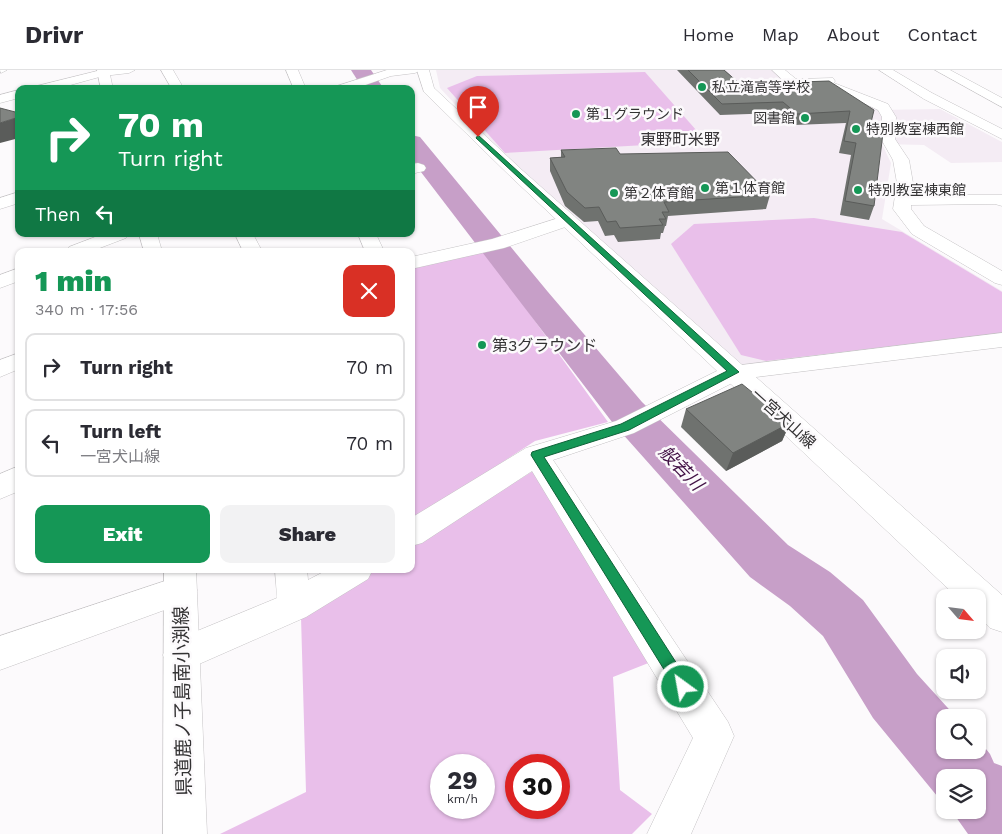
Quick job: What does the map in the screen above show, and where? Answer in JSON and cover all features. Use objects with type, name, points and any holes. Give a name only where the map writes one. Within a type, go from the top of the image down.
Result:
[{"type":"street","points":[[56,85],[103,72],[129,70]]},
{"type":"street","points":[[167,70],[176,85]]},
{"type":"street","points":[[292,70],[298,85]]},
{"type":"street","points":[[354,85],[389,74],[415,70]]},
{"type":"street","name":"一宮犬山線","points":[[423,70],[428,89],[568,220],[1002,617]]},
{"type":"street","points":[[778,70],[793,82],[846,80]]},
{"type":"street","points":[[941,70],[1002,103]]},
{"type":"street","points":[[103,72],[106,85]]},
{"type":"street","points":[[876,79],[890,74],[1002,135]]},
{"type":"street","points":[[816,81],[859,96],[883,108],[889,117],[888,139],[902,160],[905,183],[902,209],[918,230],[1002,279]]},
{"type":"street","points":[[0,99],[15,95]]},
{"type":"street","points":[[0,204],[15,198]]},
{"type":"street","points":[[904,200],[999,199],[1002,201]]},
{"type":"street","points":[[415,262],[489,246],[568,220]]},
{"type":"street","points":[[84,248],[112,237]]},
{"type":"street","points":[[0,282],[15,276]]},
{"type":"street","points":[[415,531],[536,455],[625,427],[734,372],[1002,340]]},
{"type":"street","points":[[0,369],[15,362]]},
{"type":"street","points":[[536,455],[714,736],[669,834]]},
{"type":"street","points":[[0,488],[15,479]]},
{"type":"street","points":[[291,573],[294,606]]},
{"type":"street","points":[[181,655],[294,606],[350,573]]},
{"type":"street","points":[[0,653],[180,580]]},
{"type":"street","name":"県道鹿ノ子島南小渕線","points":[[180,580],[185,834]]},
{"type":"shaded area","points":[[436,70],[773,70],[796,88],[851,97],[877,110],[940,109],[1002,142],[1002,162],[951,163],[924,145],[882,144],[891,163],[882,219],[1002,291],[1002,335],[757,366],[734,363],[503,156],[440,88]]},
{"type":"shaded area","name":"第１グラウンド","points":[[645,72],[704,139],[699,142],[505,153],[447,88],[477,76]]},
{"type":"shaded area","points":[[814,218],[902,232],[1002,292],[1002,333],[766,361],[741,355],[671,244],[694,224]]},
{"type":"shaded area","name":"第3グラウンド","points":[[485,252],[608,422],[535,441],[415,518],[415,267]]},
{"type":"shaded area","points":[[533,471],[651,662],[613,677],[620,790],[652,814],[632,834],[220,834],[306,792],[301,617],[371,573],[415,573],[415,545]]},
{"type":"building","points":[[688,70],[724,70],[740,84],[829,81],[874,110],[869,131],[883,133],[874,206],[845,201],[856,143],[844,141],[850,111],[797,114],[783,102],[722,104]]},
{"type":"building","points":[[0,108],[15,112],[15,118],[0,123]]},
{"type":"building","points":[[616,148],[620,154],[728,152],[770,195],[664,202],[669,212],[662,212],[666,219],[659,219],[663,225],[620,228],[616,221],[607,222],[599,207],[585,208],[567,192],[550,158],[565,157],[561,150]]},
{"type":"building","points":[[742,384],[790,423],[733,453],[686,409]]},
{"type":"waterway","name":"般若川","points":[[361,70],[371,85]]},
{"type":"waterway","name":"般若川","points":[[415,147],[535,300],[627,412],[769,561],[810,589],[843,618],[895,696],[958,769]]},
{"type":"waterway","name":"般若川","points":[[986,800],[1002,819]]},
{"type":"place","name":"私立滝高等学校","points":[[702,87]]},
{"type":"place","name":"第１グラウンド","points":[[576,114]]},
{"type":"place","name":"図書館","points":[[805,118]]},
{"type":"place","name":"特別教室棟西館","points":[[856,129]]},
{"type":"place","name":"第１体育館","points":[[705,188]]},
{"type":"place","name":"特別教室棟東館","points":[[858,190]]},
{"type":"place","name":"第２体育館","points":[[614,193]]},
{"type":"place","name":"第3グラウンド","points":[[482,345]]},
{"type":"district","name":"東野町米野","points":[[680,139]]},
{"type":"route","points":[[478,137],[734,372],[625,427],[536,455],[683,687]]}]
